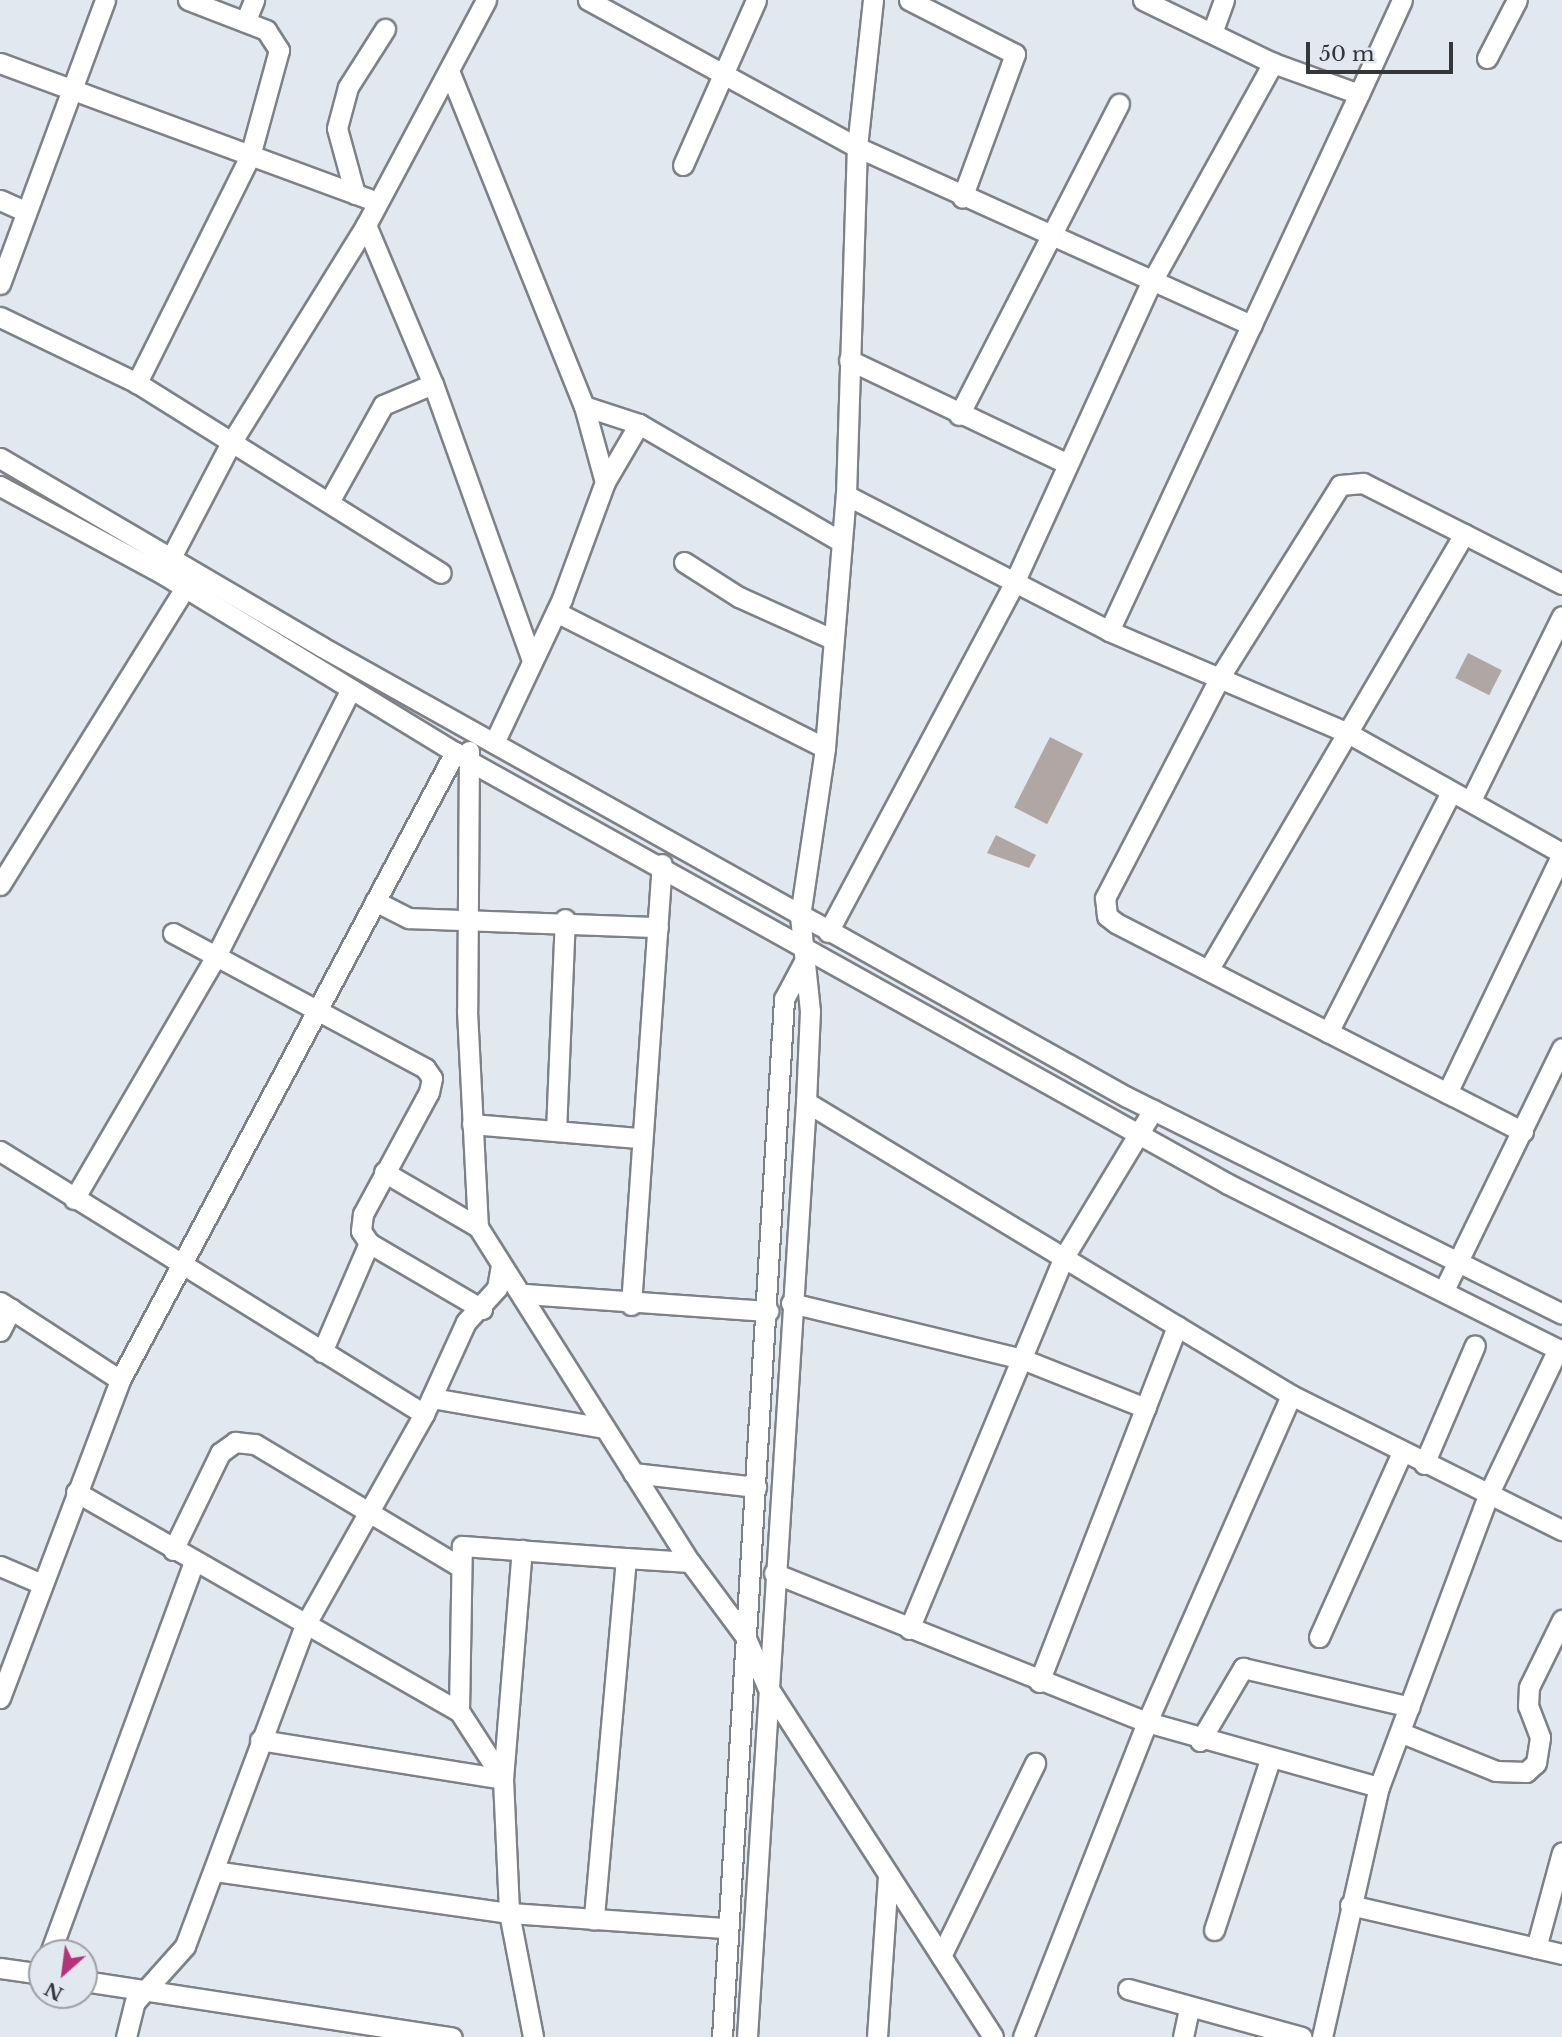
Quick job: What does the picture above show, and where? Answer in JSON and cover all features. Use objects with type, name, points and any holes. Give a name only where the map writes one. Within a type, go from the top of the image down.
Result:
[{"type":"street","points":[[0,284],[105,0]]},
{"type":"street","points":[[137,383],[250,156],[279,50],[266,30],[246,20],[188,0]]},
{"type":"street","points":[[246,20],[254,0]]},
{"type":"street","points":[[167,566],[231,443],[366,225],[450,73],[486,0]]},
{"type":"street","points":[[588,0],[857,147],[962,198],[1252,325]]},
{"type":"street","points":[[683,165],[720,72],[756,0]]},
{"type":"street","points":[[747,2037],[791,1303],[806,1102],[810,1011],[800,916],[825,748],[830,638],[846,495],[857,147],[873,0]]},
{"type":"street","points":[[909,0],[1015,54],[1017,63],[962,198]]},
{"type":"street","points":[[1143,0],[1273,63],[1359,94]]},
{"type":"street","points":[[1212,33],[1224,0]]},
{"type":"street","points":[[1109,631],[1402,0]]},
{"type":"street","points":[[1487,58],[1517,0]]},
{"type":"street","points":[[355,194],[337,128],[348,87],[385,30]]},
{"type":"street","points":[[0,63],[377,202]]},
{"type":"street","points":[[828,932],[1014,583],[1151,283],[1273,63]]},
{"type":"street","points":[[450,73],[584,406],[605,482]]},
{"type":"street","points":[[959,415],[1049,234],[1118,104]]},
{"type":"street","points":[[0,200],[25,211]]},
{"type":"street","points":[[366,225],[433,384],[532,660]]},
{"type":"street","points":[[0,317],[137,383],[441,573]]},
{"type":"street","points":[[849,360],[959,415],[1068,464]]},
{"type":"street","points":[[329,502],[383,405],[433,384]]},
{"type":"street","points":[[584,406],[639,424],[840,541]]},
{"type":"street","points":[[494,743],[556,612],[605,482],[639,424]]},
{"type":"street","points":[[0,458],[167,566],[185,587],[350,691],[462,756],[801,941],[1134,1132],[1560,1350],[1488,1495],[1402,1733],[1379,1787],[1322,2037]]},
{"type":"street","points":[[1522,1132],[1328,1032],[1210,967],[1116,923],[1103,906],[1221,675],[1340,485],[1363,483],[1562,584]]},
{"type":"street","points":[[0,486],[167,566],[469,729],[828,932],[1153,1110],[1562,1314]]},
{"type":"street","points":[[846,495],[1109,631],[1221,675],[1346,732],[1451,792],[1471,800],[1562,854],[1447,1093]]},
{"type":"street","points":[[1210,967],[1464,534]]},
{"type":"street","points":[[684,562],[739,597],[830,638]]},
{"type":"street","points":[[2,879],[185,587]]},
{"type":"street","points":[[556,612],[825,748]]},
{"type":"street","points":[[1471,800],[1562,616]]},
{"type":"street","points":[[75,1199],[216,957],[350,691]]},
{"type":"street","points":[[469,729],[462,756],[472,1124],[478,1227],[501,1265],[524,1294],[604,1428],[690,1562],[745,1636],[767,1686],[993,2037]]},
{"type":"street","points":[[0,1698],[120,1380],[375,901],[462,756]]},
{"type":"street","points":[[1328,1032],[1451,792]]},
{"type":"street","points":[[631,1305],[640,1138],[662,864]]},
{"type":"street","points":[[375,901],[409,918],[466,916],[565,919],[658,927]]},
{"type":"street","points":[[556,1131],[565,919]]},
{"type":"street","points":[[173,933],[403,1054],[432,1077],[363,1214],[361,1231],[369,1243],[482,1309]]},
{"type":"street","points":[[722,2037],[724,1928],[768,1311],[784,999],[803,964]]},
{"type":"street","points":[[1444,1290],[1460,1264],[1562,1048]]},
{"type":"street","points":[[806,1102],[1291,1395],[1424,1464],[1562,1530]]},
{"type":"street","points":[[909,1629],[1064,1257],[1134,1132],[1153,1110]]},
{"type":"street","points":[[472,1124],[640,1138]]},
{"type":"street","points":[[0,1151],[182,1268],[322,1352],[428,1406],[604,1428]]},
{"type":"street","points":[[384,1172],[478,1227]]},
{"type":"street","points":[[322,1352],[369,1243]]},
{"type":"street","points":[[126,2037],[142,1990],[178,1960],[214,1871],[260,1740],[304,1627],[365,1512],[428,1406],[466,1322],[482,1309],[497,1288],[501,1265]]},
{"type":"street","points":[[524,1294],[631,1305],[768,1311]]},
{"type":"street","points":[[791,1303],[1022,1359],[1146,1408]]},
{"type":"street","points":[[0,1331],[6,1305],[120,1380]]},
{"type":"street","points":[[1039,1682],[1177,1326]]},
{"type":"street","points":[[1424,1464],[1475,1345]]},
{"type":"street","points":[[1023,2037],[1147,1722],[1291,1395]]},
{"type":"street","points":[[173,1550],[220,1453],[235,1442],[255,1444],[459,1566]]},
{"type":"street","points":[[1319,1637],[1402,1452]]},
{"type":"street","points":[[634,1473],[756,1486]]},
{"type":"street","points":[[76,1492],[304,1627],[459,1711],[503,1779]]},
{"type":"street","points":[[459,1711],[458,1555],[468,1542],[522,1550],[690,1562]]},
{"type":"street","points":[[522,1550],[503,1779],[509,1913],[533,2037]]},
{"type":"street","points":[[594,1920],[626,1558]]},
{"type":"street","points":[[55,1939],[194,1562]]},
{"type":"street","points":[[0,1566],[42,1584]]},
{"type":"street","points":[[774,1573],[1039,1682],[1200,1741],[1379,1787]]},
{"type":"street","points":[[1402,1733],[1496,1771],[1526,1773],[1536,1763],[1541,1737],[1528,1706],[1529,1687],[1562,1620]]},
{"type":"street","points":[[1200,1741],[1243,1668],[1410,1707]]},
{"type":"street","points":[[260,1740],[503,1779]]},
{"type":"street","points":[[1214,1930],[1270,1760]]},
{"type":"street","points":[[941,1956],[1035,1763]]},
{"type":"street","points":[[1536,1948],[1562,1852]]},
{"type":"street","points":[[214,1871],[509,1913],[724,1928]]},
{"type":"street","points":[[877,2037],[888,1874]]},
{"type":"street","points":[[1350,1905],[1562,1955]]},
{"type":"street","points":[[0,1968],[28,1973]]},
{"type":"street","points":[[98,1983],[452,2037]]},
{"type":"street","points":[[1128,1989],[1302,2037]]},
{"type":"street","points":[[1183,2037],[1189,2008]]},
{"type":"building","points":[[1468,653],[1502,670],[1489,695],[1455,678]]},
{"type":"building","points":[[1050,737],[1083,754],[1047,824],[1014,807]]},
{"type":"building","points":[[996,835],[1036,855],[1029,868],[987,853]]}]
